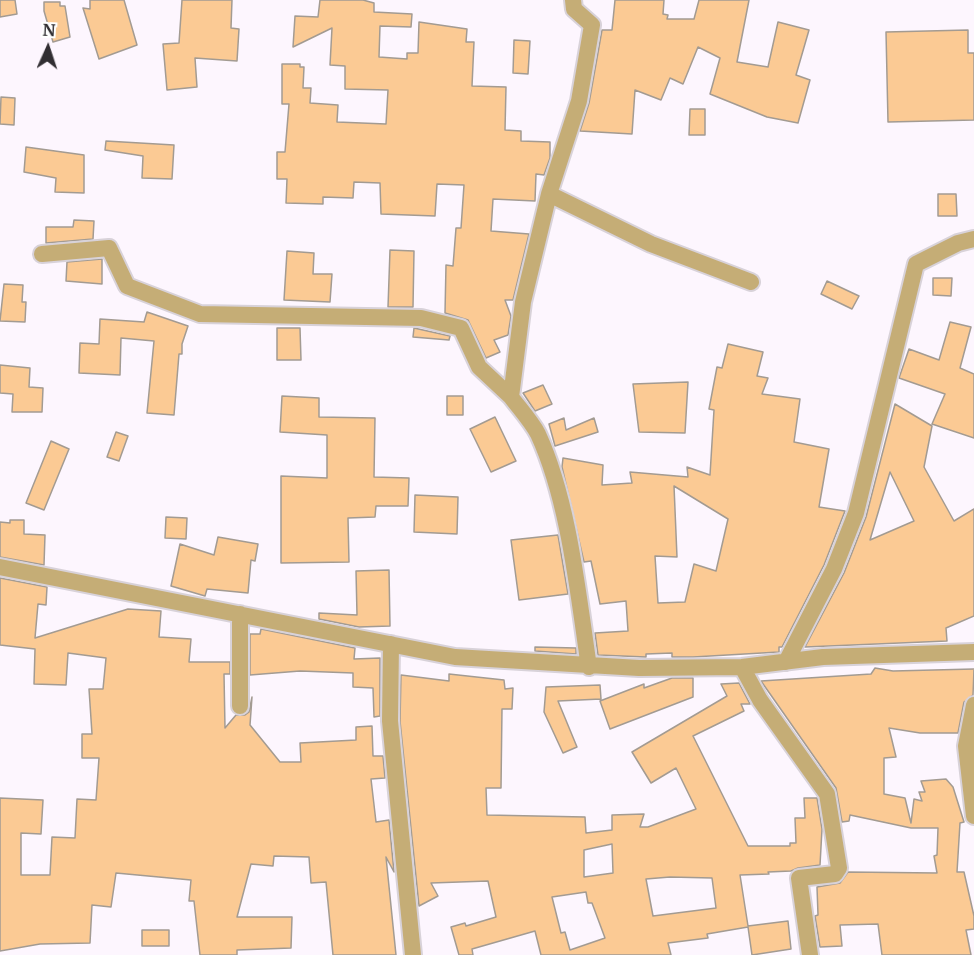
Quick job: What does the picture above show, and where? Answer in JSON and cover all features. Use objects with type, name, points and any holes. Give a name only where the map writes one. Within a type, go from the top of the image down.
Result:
[{"type":"street","points":[[512,397],[523,302],[549,194],[579,100],[592,26],[574,9],[573,0]]},
{"type":"street","points":[[549,194],[651,244],[751,282]]},
{"type":"street","points":[[786,662],[834,569],[856,513],[916,264],[958,243],[974,239]]},
{"type":"street","points":[[42,254],[109,248],[127,286],[200,314],[421,318],[461,328],[479,367],[512,397],[537,433],[550,468],[571,548],[589,667]]},
{"type":"street","points":[[0,567],[455,657],[589,667],[742,667],[823,657],[974,652]]},
{"type":"street","points":[[240,614],[240,706]]},
{"type":"street","points":[[391,644],[390,721],[413,955]]},
{"type":"street","points":[[742,667],[760,700],[827,794],[839,868],[835,874],[799,877],[810,955]]},
{"type":"street","points":[[974,705],[966,746],[974,816]]},
{"type":"building","points":[[0,0],[15,0],[17,14],[0,17]]},
{"type":"building","points":[[90,0],[124,0],[137,45],[99,59],[83,8],[90,9]]},
{"type":"building","points":[[182,0],[232,0],[231,28],[239,29],[237,61],[195,58],[197,87],[167,90],[163,44],[179,43]]},
{"type":"building","points":[[320,0],[363,0],[374,3],[374,12],[412,14],[411,27],[380,26],[379,57],[407,59],[407,53],[418,53],[419,22],[467,29],[466,42],[474,42],[472,86],[506,87],[505,130],[521,131],[521,141],[550,142],[550,158],[544,175],[536,174],[535,201],[493,199],[491,231],[529,234],[513,300],[505,300],[511,316],[508,335],[494,340],[500,352],[486,358],[468,320],[445,313],[446,265],[453,266],[456,228],[461,228],[464,185],[437,184],[435,216],[381,214],[380,183],[354,182],[353,198],[323,197],[323,204],[286,203],[287,179],[277,179],[277,152],[285,152],[289,104],[282,104],[282,64],[300,64],[300,67],[304,67],[303,88],[311,88],[310,103],[338,105],[337,122],[386,124],[388,90],[345,89],[345,66],[330,65],[332,28],[293,47],[295,16],[318,17]]},
{"type":"building","points":[[615,0],[664,0],[663,14],[668,15],[667,19],[694,19],[699,0],[749,0],[737,62],[768,67],[778,22],[809,30],[796,75],[810,80],[798,123],[767,117],[710,94],[720,58],[698,47],[683,84],[670,78],[661,100],[635,90],[632,134],[580,131],[589,103],[602,30],[612,30]]},
{"type":"building","points":[[44,2],[60,2],[60,6],[65,6],[70,37],[53,42],[44,11]]},
{"type":"building","points":[[968,30],[968,53],[974,53],[974,120],[888,122],[886,32]]},
{"type":"building","points":[[514,40],[530,41],[528,74],[513,73]]},
{"type":"building","points":[[1,97],[15,98],[14,125],[0,124]]},
{"type":"building","points":[[690,109],[705,109],[705,135],[689,135]]},
{"type":"building","points":[[106,141],[174,145],[172,179],[142,178],[143,156],[105,150]]},
{"type":"building","points":[[26,147],[84,155],[84,193],[55,192],[56,178],[24,172]]},
{"type":"building","points":[[938,194],[956,194],[957,216],[938,216]]},
{"type":"building","points":[[74,220],[94,221],[93,239],[46,243],[46,227],[73,227]]},
{"type":"building","points":[[390,250],[414,251],[413,307],[388,307]]},
{"type":"building","points":[[287,251],[314,253],[313,274],[332,274],[330,302],[284,300]]},
{"type":"building","points":[[102,259],[102,284],[66,281],[67,262]]},
{"type":"building","points":[[933,278],[952,278],[951,296],[933,295]]},
{"type":"building","points":[[827,281],[859,296],[852,309],[821,294]]},
{"type":"building","points":[[4,284],[23,285],[22,302],[26,302],[25,322],[0,321]]},
{"type":"building","points":[[147,312],[188,326],[182,344],[182,354],[179,354],[174,415],[147,413],[154,341],[121,338],[120,375],[79,373],[80,343],[99,344],[100,319],[144,322]]},
{"type":"building","points":[[950,322],[971,327],[960,368],[974,374],[974,438],[932,424],[945,394],[899,378],[909,349],[939,360]]},
{"type":"building","points":[[277,328],[300,328],[301,360],[277,360]]},
{"type":"building","points":[[414,328],[450,336],[449,340],[413,337]]},
{"type":"building","points":[[728,344],[763,352],[757,376],[768,378],[762,394],[800,399],[794,442],[829,449],[819,507],[845,511],[824,565],[782,647],[779,647],[779,652],[693,657],[672,657],[672,653],[646,654],[646,657],[598,655],[595,633],[628,631],[626,601],[600,604],[591,561],[584,562],[562,467],[563,458],[603,465],[602,485],[632,483],[630,472],[688,477],[687,467],[710,475],[714,410],[709,409],[717,367],[722,368]],"holes":[[[674,486],[728,519],[716,571],[694,564],[685,602],[658,603],[655,556],[677,557]]]},
{"type":"building","points":[[0,365],[30,368],[29,387],[43,388],[42,412],[12,412],[13,394],[0,393]]},
{"type":"building","points":[[688,382],[685,433],[639,432],[633,384]]},
{"type":"building","points":[[543,385],[552,404],[535,411],[523,393]]},
{"type":"building","points":[[282,396],[319,398],[319,417],[375,418],[374,477],[409,478],[408,506],[376,506],[375,517],[348,518],[349,562],[281,563],[281,476],[327,478],[327,435],[280,432]]},
{"type":"building","points":[[447,396],[463,396],[463,415],[447,415]]},
{"type":"building","points":[[895,404],[932,426],[924,467],[954,521],[974,509],[974,616],[946,628],[947,641],[805,647],[844,573],[866,517]],"holes":[[[890,472],[914,521],[870,540]]]},
{"type":"building","points":[[495,417],[516,461],[491,472],[470,429]]},
{"type":"building","points":[[564,418],[566,430],[594,418],[598,432],[555,446],[549,424]]},
{"type":"building","points":[[116,432],[128,436],[119,461],[107,457]]},
{"type":"building","points":[[51,441],[69,449],[44,510],[26,503]]},
{"type":"building","points":[[415,495],[458,497],[457,534],[414,532]]},
{"type":"building","points":[[166,517],[187,518],[186,539],[165,538]]},
{"type":"building","points":[[10,520],[24,520],[24,534],[45,535],[44,565],[0,557],[0,522],[10,523]]},
{"type":"building","points":[[558,535],[568,594],[519,600],[511,540]]},
{"type":"building","points":[[218,537],[258,544],[255,561],[251,560],[248,593],[207,589],[205,596],[171,586],[180,544],[214,555]]},
{"type":"building","points":[[389,570],[390,626],[359,627],[319,619],[319,613],[357,615],[356,571]]},
{"type":"building","points":[[0,578],[47,587],[46,605],[38,604],[35,638],[128,609],[161,611],[159,637],[191,639],[189,662],[230,662],[230,674],[224,674],[225,728],[236,715],[245,715],[249,712],[252,697],[250,725],[280,762],[301,762],[300,743],[356,740],[356,727],[372,726],[373,756],[383,756],[385,778],[371,779],[376,822],[389,820],[394,872],[386,857],[396,955],[333,955],[326,882],[311,883],[309,857],[274,856],[273,866],[251,864],[237,917],[292,917],[291,948],[237,950],[237,955],[200,955],[194,901],[189,901],[191,880],[116,873],[111,907],[92,905],[90,943],[40,944],[0,951],[0,798],[43,800],[41,834],[21,833],[21,875],[50,875],[52,837],[75,838],[77,799],[96,800],[99,758],[82,758],[82,734],[92,734],[89,689],[103,689],[106,658],[68,653],[66,685],[34,684],[35,649],[0,645]]},
{"type":"building","points":[[261,629],[355,648],[354,659],[380,658],[380,716],[374,717],[373,688],[353,687],[353,673],[300,671],[250,675],[250,634],[260,634]]},
{"type":"building","points":[[535,647],[576,648],[576,654],[535,651]]},
{"type":"building","points":[[875,668],[893,671],[974,669],[973,695],[964,702],[958,733],[920,733],[889,728],[896,757],[884,758],[884,794],[905,798],[911,823],[914,799],[922,801],[919,792],[925,792],[921,781],[946,779],[953,787],[964,822],[960,823],[957,872],[964,872],[974,916],[974,929],[966,930],[971,955],[882,955],[878,924],[840,925],[842,946],[820,947],[815,916],[818,915],[817,887],[840,883],[848,872],[937,873],[934,856],[937,855],[938,828],[911,828],[850,815],[849,821],[842,822],[836,788],[761,681],[871,674]]},
{"type":"building","points":[[449,674],[504,680],[505,689],[513,688],[512,709],[502,709],[501,788],[486,788],[487,815],[585,817],[586,833],[612,830],[612,815],[644,814],[640,827],[648,827],[696,809],[676,768],[651,783],[632,752],[727,696],[721,684],[739,683],[750,704],[741,704],[744,711],[693,736],[748,846],[790,846],[790,843],[796,843],[795,818],[805,818],[804,798],[817,798],[822,829],[820,865],[791,871],[768,872],[769,874],[740,875],[748,926],[788,921],[791,949],[752,955],[748,927],[707,934],[708,938],[668,943],[671,955],[541,955],[535,931],[472,949],[473,955],[459,955],[451,927],[465,923],[466,926],[496,917],[488,881],[431,883],[438,896],[419,906],[400,721],[401,675],[449,681]],"holes":[[[612,844],[613,873],[584,877],[584,850]],[[712,878],[716,908],[653,916],[646,879]],[[586,892],[588,903],[592,903],[605,938],[570,950],[565,932],[561,933],[552,897]]]},
{"type":"building","points":[[672,678],[693,678],[693,697],[610,729],[600,701],[644,684],[644,688]]},
{"type":"building","points":[[600,685],[601,699],[558,701],[577,747],[563,753],[544,712],[546,687]]},
{"type":"building","points":[[142,930],[169,930],[169,946],[142,946]]}]
